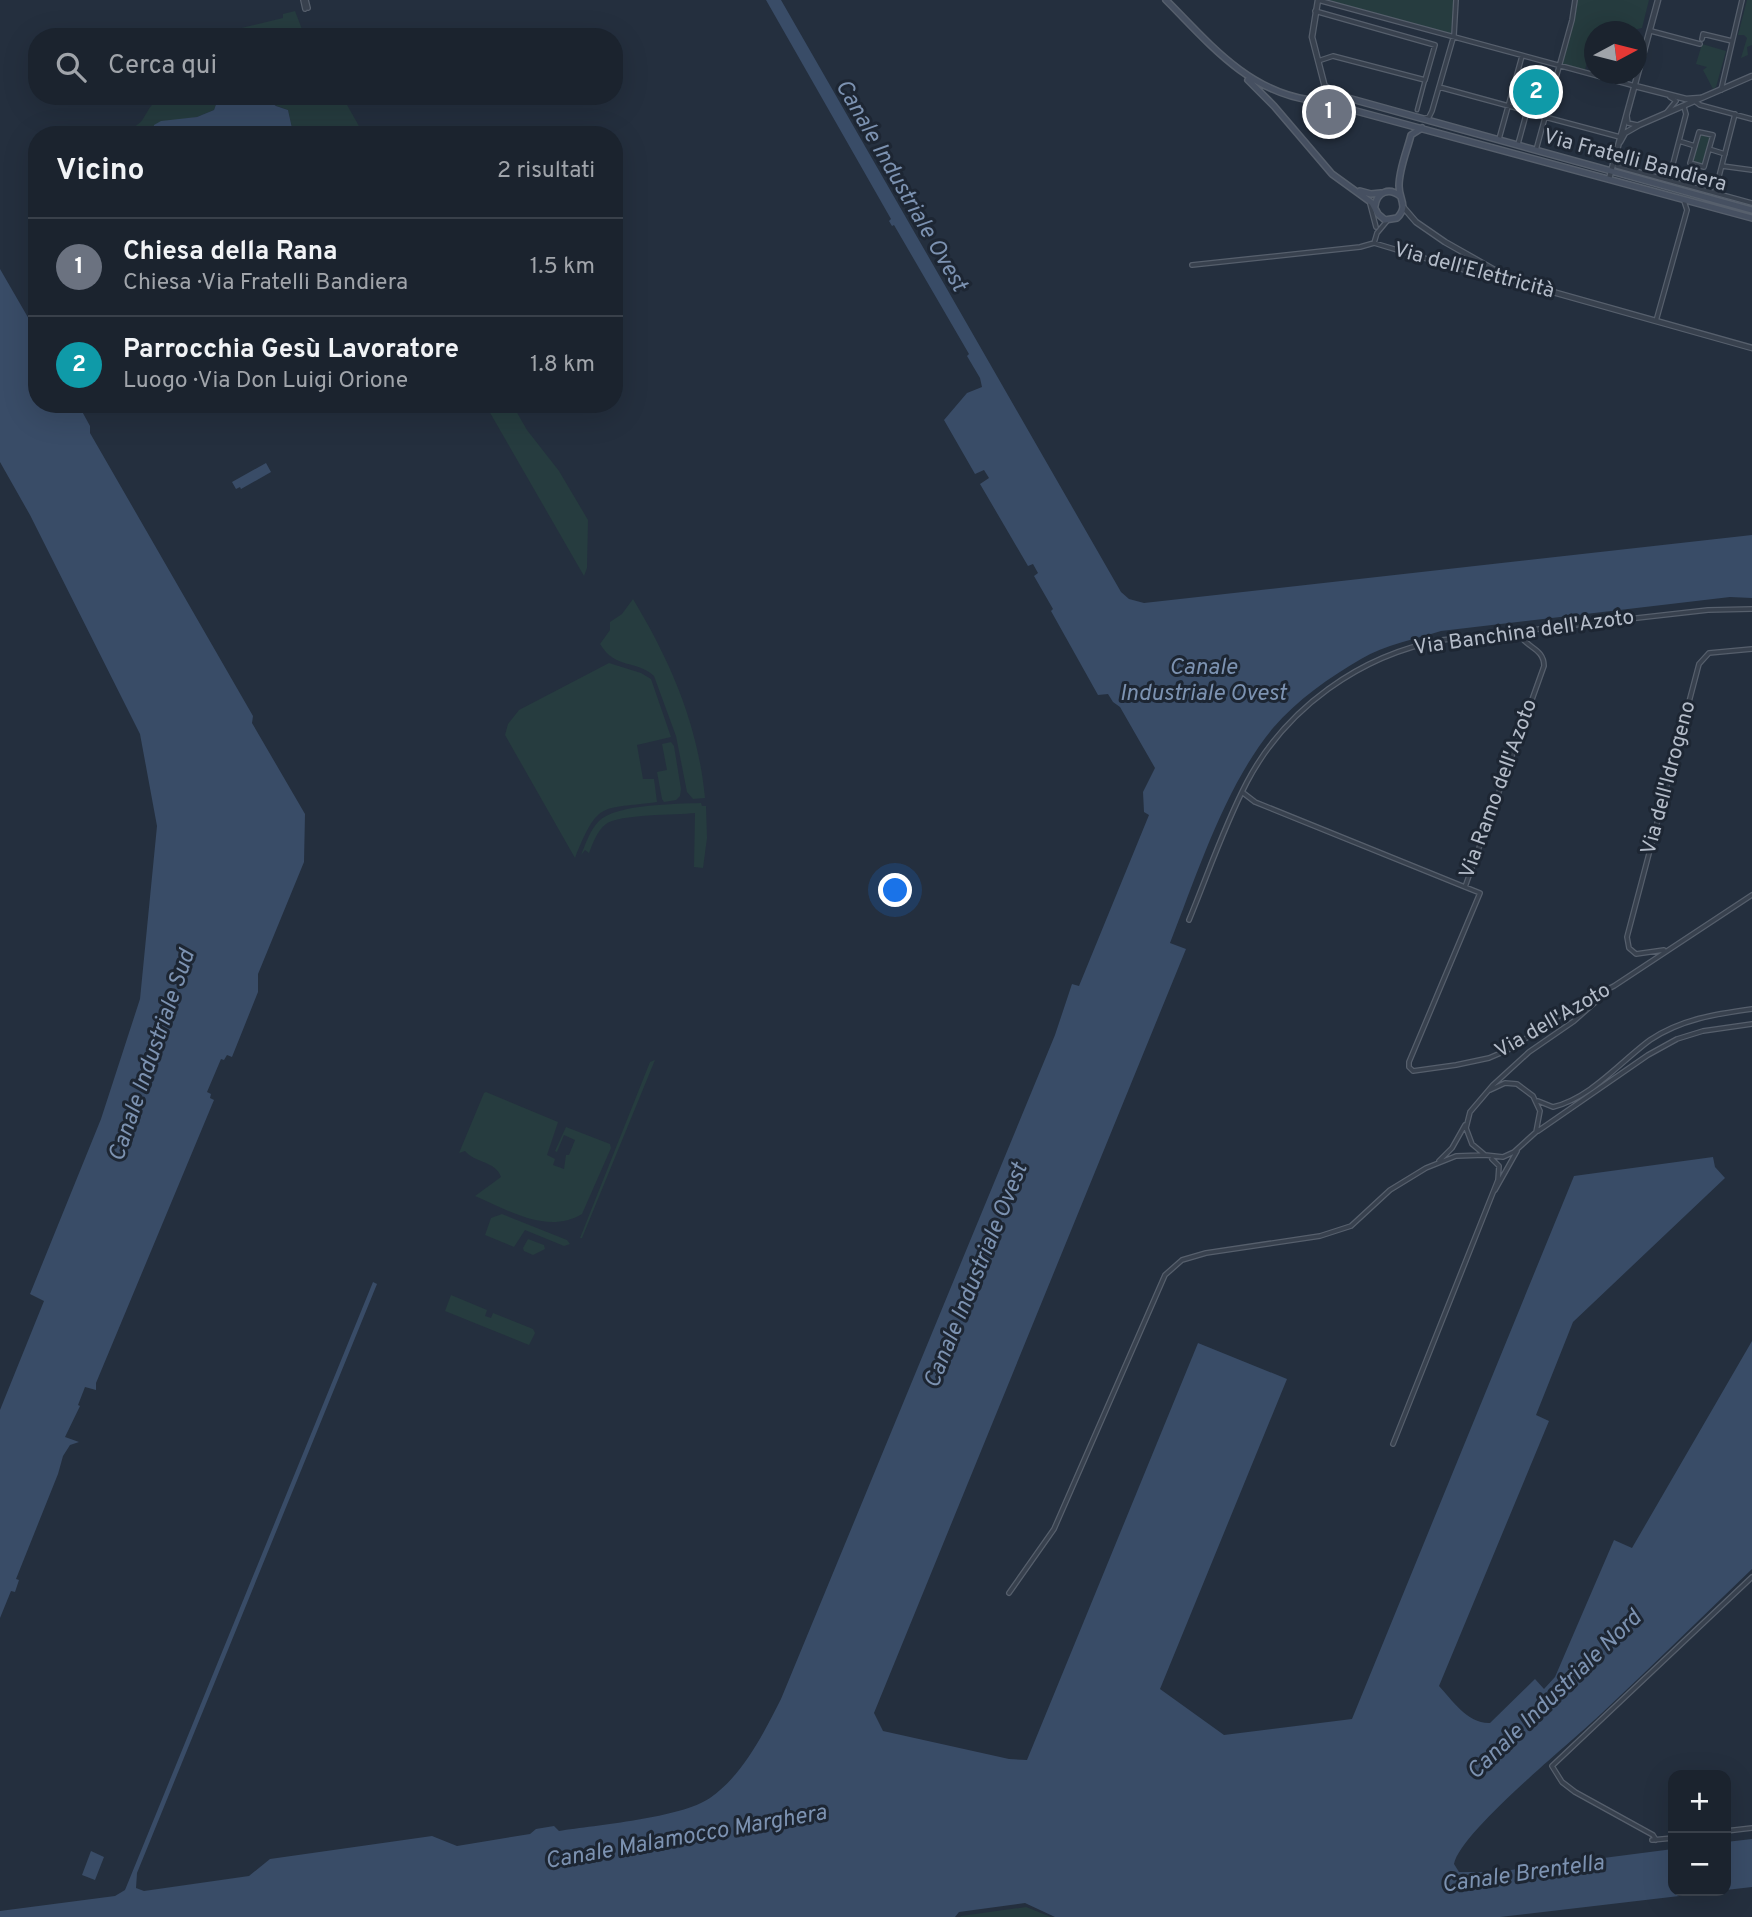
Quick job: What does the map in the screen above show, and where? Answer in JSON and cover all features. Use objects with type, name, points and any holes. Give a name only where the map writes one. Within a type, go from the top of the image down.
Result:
[{"type":"main road","points":[[1166,0],[1274,106],[1332,174],[1356,190],[1375,206],[1378,214],[1389,220],[1397,218],[1404,208],[1400,196],[1400,175],[1411,135],[1410,124]]},
{"type":"main road","points":[[1241,73],[1262,85],[1310,100],[1328,99]]},
{"type":"main road","points":[[1345,108],[1343,102],[1348,98]]},
{"type":"main road","name":"Via Fratelli Bandiera","points":[[1328,99],[1348,98],[1752,210]]},
{"type":"main road","name":"Via Fratelli Bandiera","points":[[1328,99],[1331,103],[1345,108],[1752,218]]},
{"type":"main road","points":[[1411,135],[1424,128]]},
{"type":"main road","points":[[1375,206],[1400,175]]},
{"type":"main road","points":[[1356,190],[1400,196]]},
{"type":"street","points":[[304,0],[307,8]]},
{"type":"street","points":[[1328,99],[1311,32],[1318,0],[1632,86],[1686,99],[1705,97]]},
{"type":"street","points":[[1423,119],[1431,114],[1439,88],[1453,37],[1456,0]]},
{"type":"street","points":[[1536,150],[1572,20],[1575,0]]},
{"type":"street","points":[[1609,179],[1633,94],[1632,86],[1651,31],[1658,0]]},
{"type":"street","points":[[1721,90],[1742,0]]},
{"type":"street","points":[[1315,12],[1435,45],[1417,110]]},
{"type":"street","points":[[1701,39],[1705,28]]},
{"type":"street","points":[[1651,31],[1732,41]]},
{"type":"street","points":[[1318,61],[1333,56],[1425,80]]},
{"type":"street","points":[[1498,140],[1521,56]]},
{"type":"street","points":[[1620,140],[1625,133],[1639,125],[1752,76]]},
{"type":"street","points":[[1310,100],[1320,95],[1324,86]]},
{"type":"street","name":"Via Fratelli Bandiera","points":[[1324,86],[1348,98]]},
{"type":"street","points":[[1439,88],[1508,105],[1620,140]]},
{"type":"street","points":[[1633,94],[1645,89]]},
{"type":"street","points":[[1666,94],[1676,101],[1667,112]]},
{"type":"street","points":[[1696,102],[1752,119]]},
{"type":"street","points":[[1668,180],[1686,114],[1684,107]]},
{"type":"street","points":[[1517,145],[1527,111]]},
{"type":"street","points":[[1627,114],[1628,123],[1639,125]]},
{"type":"street","points":[[1714,192],[1735,114]]},
{"type":"street","points":[[1699,132],[1713,135],[1709,149],[1704,167],[1690,163],[1699,132]]},
{"type":"street","points":[[1679,141],[1695,146]]},
{"type":"street","points":[[1709,149],[1725,154]]},
{"type":"street","name":"Via Fratelli Bandiera","points":[[1617,166],[1752,202]]},
{"type":"street","points":[[1722,166],[1751,170]]},
{"type":"street","points":[[1656,322],[1687,210],[1683,199]]},
{"type":"street","points":[[1367,200],[1377,227]]},
{"type":"street","points":[[1404,208],[1416,222],[1486,267],[1514,281]]},
{"type":"street","points":[[1374,243],[1378,214]]},
{"type":"street","points":[[1397,218],[1416,222]]},
{"type":"street","points":[[1377,233],[1389,220]]},
{"type":"street","name":"Via dell'Elettricità","points":[[1192,265],[1360,247],[1374,243],[1752,348]]},
{"type":"street","name":"Via Banchina dell'Azoto","points":[[1189,920],[1242,792],[1256,766],[1279,734],[1322,693],[1348,675],[1392,654],[1422,644],[1708,610],[1752,609]]},
{"type":"street","name":"Via Ramo dell'Azoto","points":[[1242,792],[1255,802],[1465,887],[1544,666],[1542,655],[1522,639],[1519,632]]},
{"type":"street","name":"Via dell'Idrogeno","points":[[1667,950],[1642,955],[1633,952],[1629,948],[1628,934],[1699,664],[1709,653],[1752,649]]},
{"type":"street","name":"Via dell'Azoto","points":[[1465,887],[1480,893],[1409,1062],[1413,1071],[1496,1056],[1510,1049],[1574,1006],[1614,986],[1752,895]]},
{"type":"street","points":[[1438,1163],[1452,1148],[1474,1106],[1529,1052],[1574,1021],[1614,986]]},
{"type":"street","points":[[1490,1090],[1505,1083],[1513,1083],[1550,1107],[1569,1102],[1649,1041],[1671,1028],[1707,1016],[1752,1009]]},
{"type":"street","points":[[1009,1593],[1054,1529],[1165,1275],[1182,1260],[1206,1253],[1320,1236],[1350,1226],[1390,1190],[1438,1163],[1456,1156],[1503,1157],[1519,1148],[1536,1132],[1647,1055],[1677,1039],[1703,1031],[1752,1024]]},
{"type":"street","points":[[1535,1099],[1540,1116],[1536,1132]]},
{"type":"street","points":[[1393,1444],[1494,1192],[1500,1169],[1497,1162],[1472,1144],[1466,1123]]},
{"type":"street","points":[[1494,1192],[1519,1148]]},
{"type":"street","points":[[1668,1839],[1654,1840],[1653,1835],[1575,1792],[1562,1782],[1552,1766],[1752,1577]]},
{"type":"street","points":[[1731,1830],[1752,1828]]},
{"type":"green space","points":[[1328,0],[1454,0],[1451,36]]},
{"type":"green space","points":[[1577,0],[1649,0],[1644,21],[1584,21],[1584,70],[1562,64]]},
{"type":"green space","points":[[1747,0],[1752,0],[1752,45],[1747,47],[1748,55],[1741,58],[1747,38],[1738,35]]},
{"type":"green space","points":[[295,11],[302,28],[241,28],[283,18],[283,14]]},
{"type":"green space","points":[[1702,44],[1726,51],[1716,87],[1713,89],[1703,70],[1707,67],[1696,64]]},
{"type":"green space","points":[[152,105],[216,105],[214,110],[197,117],[156,126],[135,126]]},
{"type":"green space","points":[[274,105],[347,105],[359,126],[292,126],[288,110]]},
{"type":"green space","points":[[1700,134],[1711,136],[1703,165],[1693,162]]},
{"type":"green space","points":[[490,413],[517,413],[559,471],[588,520],[587,568],[584,576]]},
{"type":"green space","points":[[633,599],[671,670],[681,695],[696,745],[705,798],[693,799],[687,792],[676,736],[654,676],[640,667],[613,658],[600,644],[610,630],[610,622],[622,614]]},
{"type":"green space","points":[[609,663],[651,679],[671,737],[637,745],[643,779],[654,779],[657,802],[604,811],[590,825],[575,858],[505,735],[508,724],[519,710]]},
{"type":"green space","points":[[671,742],[674,746],[681,789],[676,800],[664,802],[657,772],[667,770],[662,744]]},
{"type":"green space","points":[[701,803],[706,806],[707,838],[703,868],[694,867],[695,813],[613,821],[600,830],[589,853],[585,850],[581,855],[593,828],[607,815],[647,806]]},
{"type":"green space","points":[[655,1060],[582,1238],[580,1238],[650,1062]]},
{"type":"green space","points":[[486,1092],[558,1122],[547,1155],[555,1159],[553,1165],[564,1169],[566,1155],[569,1155],[575,1140],[564,1135],[557,1152],[555,1151],[566,1127],[610,1144],[611,1148],[582,1214],[569,1220],[541,1221],[475,1196],[501,1177],[490,1165],[465,1151],[459,1153]]},
{"type":"green space","points":[[502,1214],[567,1240],[570,1244],[564,1246],[525,1230],[514,1247],[485,1235],[491,1218]]},
{"type":"green space","points":[[528,1239],[544,1245],[545,1249],[533,1255],[524,1251]]},
{"type":"green space","points":[[451,1295],[487,1310],[485,1316],[491,1318],[493,1313],[533,1329],[535,1333],[529,1345],[445,1311]]},
{"type":"green space","points":[[1026,1907],[1051,1917],[960,1917],[961,1916]]},
{"type":"water","points":[[766,0],[781,0],[1121,592],[1129,599],[1144,603],[1752,535],[1752,598],[1730,597],[1441,631],[1380,650],[1361,659],[1314,690],[1273,728],[1241,776],[1202,859],[1170,943],[1186,949],[874,1713],[883,1731],[1009,1759],[1027,1760],[1198,1343],[1287,1379],[1160,1689],[1224,1735],[1352,1719],[1574,1176],[1713,1157],[1715,1167],[1725,1178],[1573,1322],[1536,1415],[1549,1421],[1439,1686],[1468,1715],[1475,1720],[1490,1723],[1535,1679],[1544,1689],[1555,1677],[1614,1540],[1632,1548],[1752,1341],[1752,1569],[1602,1713],[1496,1809],[1461,1849],[1454,1864],[1459,1872],[1495,1872],[1668,1850],[1668,1896],[1679,1896],[1500,1917],[1055,1917],[1025,1903],[959,1912],[955,1917],[0,1917],[0,1911],[115,1896],[125,1890],[373,1282],[377,1284],[137,1873],[136,1888],[144,1891],[249,1876],[270,1859],[432,1836],[457,1846],[530,1834],[536,1829],[554,1826],[559,1831],[638,1820],[679,1811],[697,1805],[722,1788],[752,1753],[767,1726],[781,1699],[1055,1035],[1072,984],[1079,986],[1149,815],[1144,812],[1143,792],[1155,768],[1120,707],[1108,694],[1098,695],[1051,611],[1053,609],[1034,576],[1038,573],[1033,564],[1028,566],[980,484],[989,478],[984,470],[975,474],[944,420],[967,393],[982,387],[980,378],[967,356],[969,354],[894,225],[889,221],[891,219]]},
{"type":"water","points":[[216,105],[274,105],[288,110],[292,126],[154,126],[161,121],[197,117],[214,110]]},
{"type":"water","name":"Canale Industriale Sud","points":[[0,269],[28,317],[28,413],[83,413],[90,426],[90,433],[253,716],[252,723],[305,814],[304,862],[258,974],[258,992],[232,1057],[227,1055],[224,1060],[221,1059],[207,1092],[214,1100],[96,1383],[96,1390],[85,1387],[78,1405],[80,1406],[65,1437],[79,1442],[70,1445],[63,1456],[16,1579],[19,1580],[15,1592],[11,1591],[0,1618],[0,1410],[44,1301],[30,1294],[101,1119],[140,999],[157,826],[140,734],[30,515],[0,462]]},
{"type":"water","points":[[266,463],[271,472],[241,489],[236,489],[232,482]]},
{"type":"water","points":[[1752,1839],[1752,1887],[1731,1889],[1731,1841]]},
{"type":"water","points":[[91,1851],[104,1857],[95,1880],[82,1875]]},
{"type":"place","name":"Parrocchia Gesù Lavoratore","points":[[1536,92]]},
{"type":"place","name":"Chiesa della Rana","points":[[1329,112]]},
{"type":"water label","name":"Canale Industriale Ovest","points":[[900,186]]},
{"type":"water label","name":"Canale Industriale Ovest","points":[[1203,681]]},
{"type":"water label","name":"Canale Industriale Ovest","points":[[977,1276]]},
{"type":"water label","name":"Canale Industriale Nord","points":[[1555,1696]]},
{"type":"water label","name":"Canale Malamocco Marghera","points":[[686,1838]]},
{"type":"water label","name":"Canale Brentella","points":[[1523,1875]]}]
